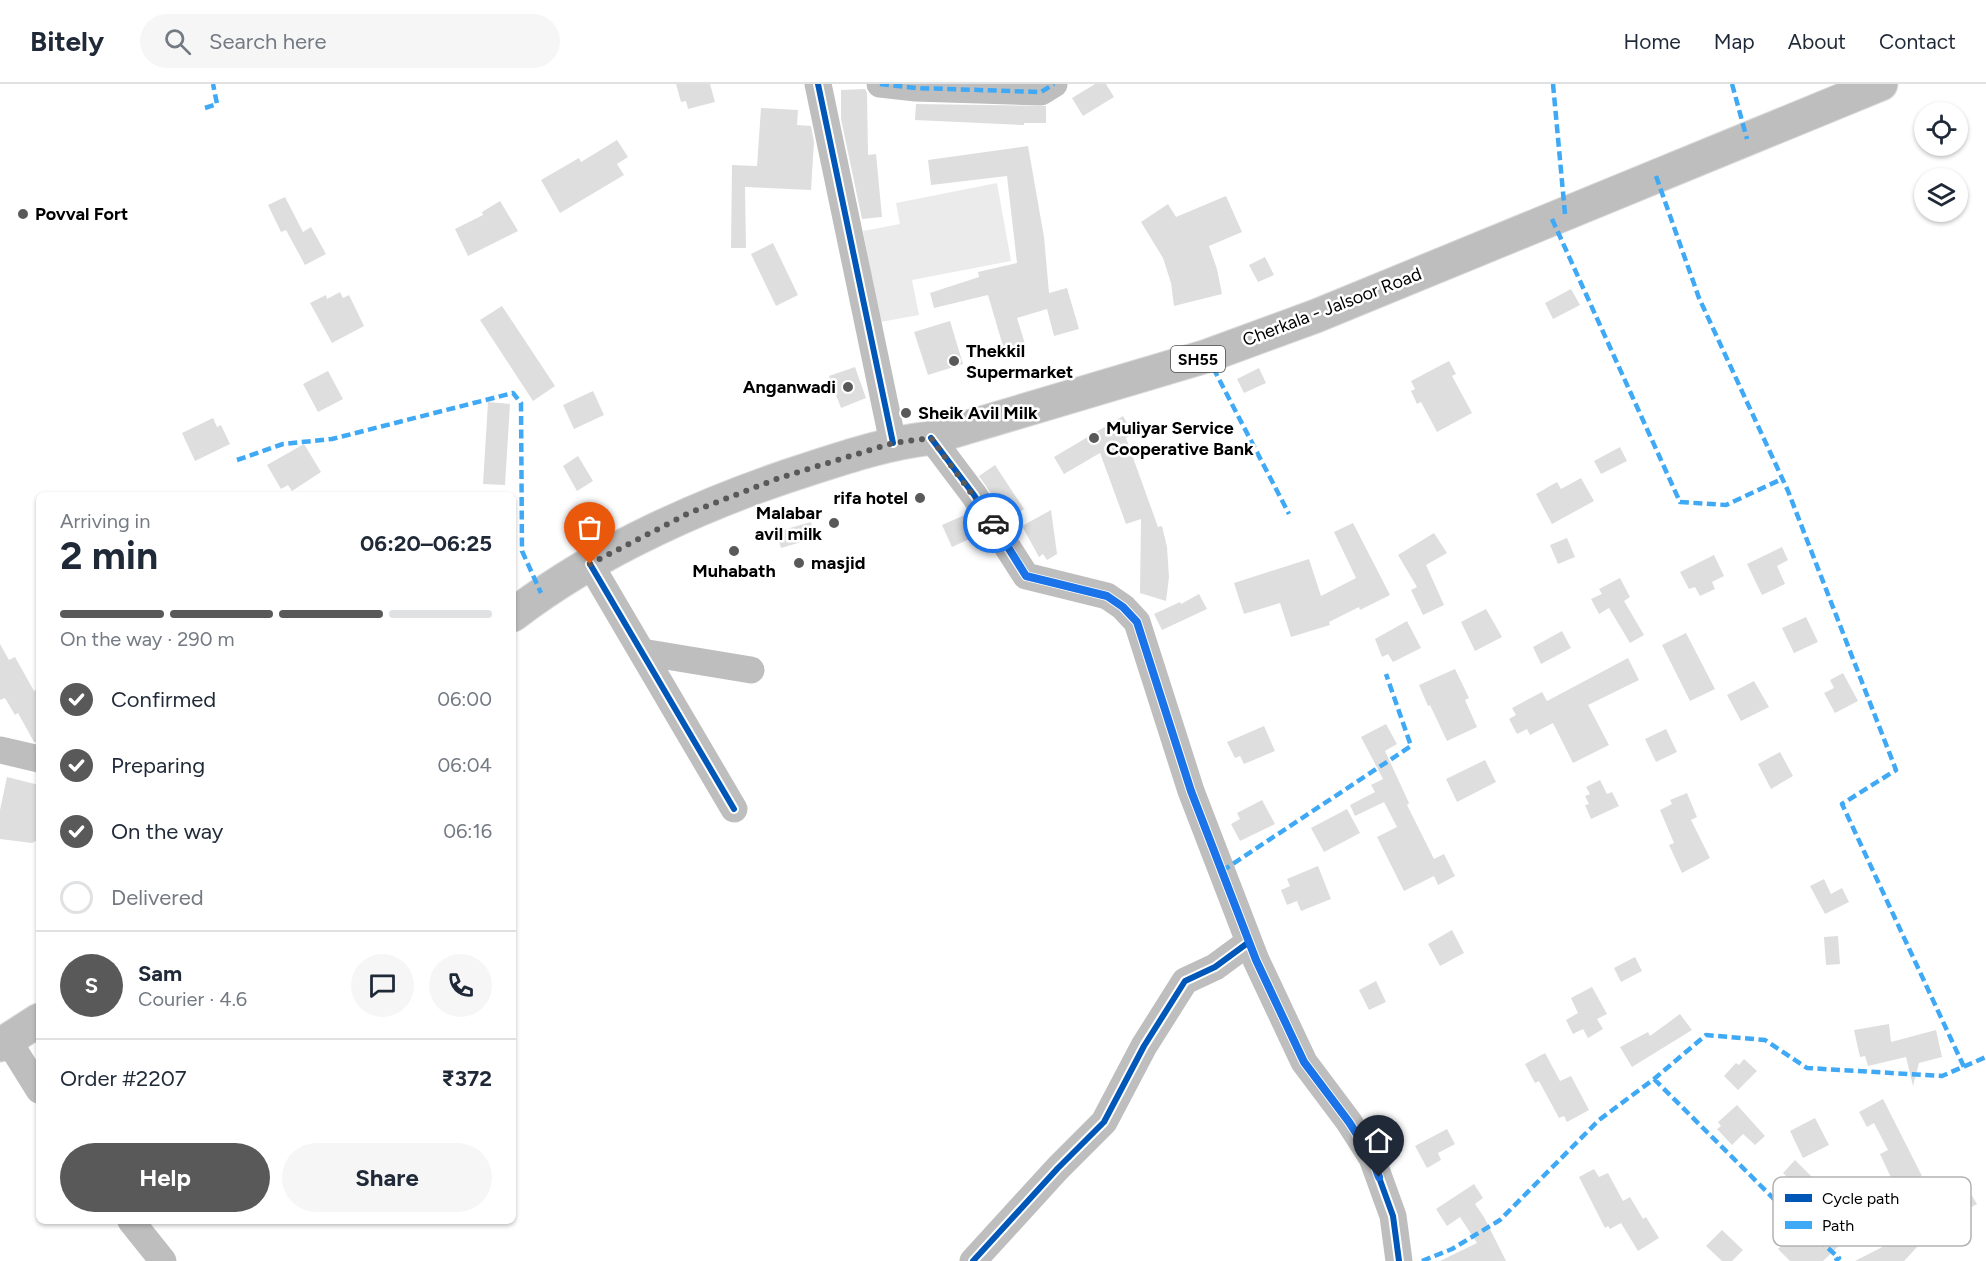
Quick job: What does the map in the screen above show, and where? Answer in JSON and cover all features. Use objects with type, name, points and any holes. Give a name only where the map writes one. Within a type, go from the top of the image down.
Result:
[{"type":"main road","name":"Cherkala - Jalsoor Road","points":[[516,613],[541,592],[689,513],[779,478],[893,443],[931,438],[1207,356],[1305,320],[1881,84]]},
{"type":"main road","points":[[4,1043],[36,1022]]},
{"type":"street","points":[[818,84],[893,443]]},
{"type":"street","points":[[880,84],[916,88],[1041,92],[1054,84]]},
{"type":"street","points":[[931,438],[980,502],[1026,576],[1107,596],[1123,607],[1137,622],[1191,791],[1249,942],[1304,1062],[1349,1122],[1372,1158],[1393,1216],[1399,1261]]},
{"type":"street","points":[[590,564],[734,809]]},
{"type":"street","points":[[642,652],[751,670]]},
{"type":"street","points":[[0,750],[36,758]]},
{"type":"street","points":[[974,1261],[1058,1168],[1104,1122],[1144,1046],[1185,981],[1215,967],[1249,942]]},
{"type":"street","points":[[4,1043],[36,1086]]},
{"type":"street","points":[[133,1224],[163,1261]]},
{"type":"shaded area","points":[[997,183],[1011,261],[912,280],[919,315],[880,322],[863,231],[900,224],[896,203]]},
{"type":"building","points":[[676,84],[710,84],[715,102],[688,109],[686,101],[681,102]]},
{"type":"building","points":[[1095,84],[1106,84],[1114,97],[1083,116],[1072,98]]},
{"type":"building","points":[[865,89],[867,93],[868,155],[876,154],[882,217],[862,219],[841,119],[841,90]]},
{"type":"building","points":[[916,104],[1046,106],[1046,123],[1024,123],[1024,125],[915,120]]},
{"type":"building","points":[[761,108],[798,110],[797,125],[811,126],[814,142],[811,190],[745,187],[746,248],[731,248],[732,165],[757,166]]},
{"type":"building","points":[[617,140],[628,157],[617,164],[624,175],[560,213],[541,180],[579,158],[581,162]]},
{"type":"building","points":[[1028,146],[1044,237],[1049,293],[1067,288],[1079,329],[1054,336],[1047,309],[1017,318],[1026,347],[1005,353],[988,295],[934,308],[930,293],[979,277],[978,272],[1017,263],[1007,176],[931,185],[928,160]]},
{"type":"building","points":[[1226,196],[1242,232],[1209,246],[1222,294],[1174,306],[1171,283],[1163,258],[1141,222],[1168,204],[1176,217]]},
{"type":"building","points":[[285,197],[303,232],[311,227],[326,254],[305,265],[286,230],[281,232],[268,205]]},
{"type":"building","points":[[500,201],[518,231],[468,256],[455,229],[483,215],[482,212]]},
{"type":"building","points":[[773,243],[798,295],[776,306],[751,254]]},
{"type":"building","points":[[1265,257],[1274,275],[1258,282],[1249,265]]},
{"type":"building","points":[[1571,289],[1580,305],[1553,319],[1545,303]]},
{"type":"building","points":[[340,292],[343,298],[349,295],[364,326],[332,343],[310,303],[326,295],[327,299]]},
{"type":"building","points":[[502,306],[555,386],[533,401],[480,320]]},
{"type":"building","points":[[950,321],[963,364],[928,375],[914,332]]},
{"type":"building","points":[[1449,361],[1456,374],[1452,376],[1472,413],[1437,432],[1421,402],[1417,404],[1411,391],[1415,389],[1411,381]]},
{"type":"building","name":"Anganwadi","points":[[855,367],[866,398],[841,408],[829,376]]},
{"type":"building","points":[[1259,368],[1266,383],[1244,393],[1237,379]]},
{"type":"building","points":[[328,371],[343,399],[318,412],[303,384]]},
{"type":"building","points":[[593,391],[604,415],[574,429],[563,405]]},
{"type":"building","points":[[488,402],[510,404],[505,485],[483,484]]},
{"type":"building","points":[[1123,416],[1133,434],[1126,438],[1158,527],[1162,526],[1167,547],[1169,577],[1166,601],[1140,593],[1141,519],[1126,524],[1100,453],[1064,474],[1054,457]]},
{"type":"building","points":[[213,418],[217,427],[221,425],[230,444],[195,461],[182,433]]},
{"type":"building","points":[[304,444],[321,472],[292,491],[288,485],[281,489],[267,465]]},
{"type":"building","points":[[1620,447],[1627,461],[1601,474],[1594,461]]},
{"type":"building","points":[[578,456],[593,481],[577,491],[563,466]]},
{"type":"building","points":[[995,465],[1024,509],[1009,520],[979,476]]},
{"type":"building","points":[[1581,478],[1594,501],[1552,524],[1536,494],[1557,482],[1561,489]]},
{"type":"building","points":[[1051,510],[1057,554],[1047,560],[1043,554],[1039,557],[1022,526]]},
{"type":"building","points":[[967,514],[980,534],[952,547],[942,525]]},
{"type":"building","points":[[811,522],[815,538],[781,548],[776,532]]},
{"type":"building","points":[[1353,523],[1390,595],[1329,622],[1330,625],[1291,637],[1280,603],[1244,614],[1234,583],[1309,559],[1321,596],[1356,578],[1334,532]]},
{"type":"building","points":[[1434,533],[1447,553],[1426,565],[1444,605],[1423,615],[1411,590],[1417,587],[1398,555]]},
{"type":"building","points":[[1567,538],[1575,557],[1558,564],[1550,545]]},
{"type":"building","points":[[1782,547],[1788,560],[1777,566],[1785,584],[1762,595],[1747,564]]},
{"type":"building","points":[[1714,555],[1724,576],[1712,582],[1715,589],[1700,596],[1695,587],[1689,589],[1680,572]]},
{"type":"building","points":[[1620,578],[1630,597],[1624,601],[1644,635],[1630,643],[1609,608],[1599,614],[1591,599],[1602,594],[1599,589]]},
{"type":"building","points":[[1199,594],[1207,609],[1162,630],[1154,614],[1180,602],[1181,604]]},
{"type":"building","points":[[1486,609],[1502,637],[1475,651],[1461,622]]},
{"type":"building","points":[[1806,617],[1818,642],[1794,653],[1782,628]]},
{"type":"building","points":[[1407,621],[1421,648],[1393,662],[1388,654],[1382,657],[1375,639]]},
{"type":"building","points":[[1562,631],[1571,648],[1541,664],[1533,647]]},
{"type":"building","points":[[1686,633],[1715,689],[1690,701],[1662,645]]},
{"type":"building","points":[[0,644],[9,660],[15,657],[34,691],[36,690],[36,742],[18,713],[15,715],[5,698],[0,700]]},
{"type":"building","points":[[1628,658],[1639,680],[1588,705],[1609,745],[1573,763],[1553,723],[1530,735],[1527,729],[1517,734],[1509,719],[1516,715],[1512,708],[1542,692],[1547,701]]},
{"type":"building","points":[[1455,669],[1469,698],[1465,700],[1477,727],[1447,741],[1419,685]]},
{"type":"building","points":[[1843,673],[1858,701],[1835,713],[1824,693],[1834,688],[1830,680]]},
{"type":"building","points":[[1754,681],[1769,707],[1741,721],[1727,695]]},
{"type":"building","points":[[1386,724],[1397,744],[1385,751],[1409,803],[1407,805],[1434,859],[1444,854],[1455,876],[1438,885],[1434,876],[1404,891],[1377,837],[1397,827],[1384,802],[1355,816],[1350,805],[1375,792],[1371,785],[1383,779],[1361,737]]},
{"type":"building","points":[[1264,726],[1275,751],[1244,764],[1240,756],[1235,758],[1227,742]]},
{"type":"building","points":[[1666,729],[1677,752],[1656,762],[1645,739]]},
{"type":"building","points":[[1780,752],[1793,776],[1771,789],[1758,764]]},
{"type":"building","points":[[1485,760],[1496,782],[1457,802],[1446,779]]},
{"type":"building","points":[[7,777],[36,784],[36,841],[32,843],[0,839],[0,810]]},
{"type":"building","points":[[1600,780],[1607,794],[1612,792],[1619,806],[1591,819],[1585,805],[1589,804],[1585,796],[1590,794],[1586,787]]},
{"type":"building","points":[[1687,793],[1697,817],[1691,820],[1710,858],[1682,873],[1669,845],[1674,843],[1660,810],[1672,804],[1670,800]]},
{"type":"building","points":[[1262,800],[1275,824],[1240,841],[1231,824],[1240,819],[1237,813]]},
{"type":"building","points":[[1347,809],[1360,833],[1324,852],[1311,828]]},
{"type":"building","points":[[1318,866],[1331,899],[1301,911],[1297,901],[1287,905],[1281,890],[1290,886],[1287,879]]},
{"type":"building","points":[[1824,879],[1831,894],[1842,888],[1849,902],[1825,914],[1810,886]]},
{"type":"building","points":[[1452,930],[1464,953],[1440,966],[1428,944]]},
{"type":"building","points":[[1838,936],[1840,964],[1826,965],[1824,937]]},
{"type":"building","points":[[1635,957],[1642,971],[1621,982],[1614,968]]},
{"type":"building","points":[[1376,981],[1386,1002],[1369,1010],[1359,990]]},
{"type":"building","points":[[1592,987],[1607,1014],[1597,1019],[1603,1029],[1588,1038],[1583,1029],[1573,1034],[1566,1020],[1578,1013],[1571,998]]},
{"type":"building","points":[[1680,1014],[1692,1030],[1632,1067],[1620,1047],[1648,1032],[1650,1036]]},
{"type":"building","points":[[1889,1024],[1891,1042],[1936,1030],[1942,1057],[1919,1063],[1913,1086],[1906,1057],[1868,1066],[1865,1056],[1860,1057],[1854,1030]]},
{"type":"building","points":[[1545,1053],[1560,1081],[1571,1076],[1589,1110],[1567,1122],[1564,1116],[1559,1118],[1539,1081],[1535,1083],[1525,1064]]},
{"type":"building","points":[[1744,1059],[1757,1071],[1738,1090],[1724,1076],[1736,1063],[1739,1065]]},
{"type":"building","points":[[1883,1099],[1922,1176],[1891,1177],[1880,1154],[1888,1150],[1874,1123],[1867,1127],[1859,1112]]},
{"type":"building","points":[[1737,1105],[1765,1136],[1755,1145],[1743,1134],[1732,1145],[1717,1129],[1721,1126],[1718,1122]]},
{"type":"building","points":[[1815,1118],[1829,1145],[1803,1158],[1790,1131]]},
{"type":"building","points":[[1447,1129],[1455,1144],[1438,1153],[1441,1160],[1427,1168],[1415,1146]]},
{"type":"building","points":[[1795,1160],[1812,1177],[1787,1177],[1783,1173]]},
{"type":"building","points":[[1594,1169],[1599,1177],[1608,1173],[1623,1201],[1630,1197],[1643,1219],[1646,1217],[1659,1238],[1638,1251],[1621,1223],[1610,1229],[1608,1226],[1605,1228],[1579,1177]]},
{"type":"building","points":[[1474,1184],[1483,1198],[1475,1204],[1506,1261],[1440,1261],[1477,1243],[1460,1217],[1447,1226],[1436,1209]]},
{"type":"building","points":[[1971,1194],[1977,1204],[1971,1207]]},
{"type":"building","points":[[1722,1230],[1743,1250],[1732,1261],[1722,1261],[1706,1246]]},
{"type":"building","points":[[1781,1246],[1839,1246],[1823,1261],[1790,1261],[1778,1249]]},
{"type":"building","points":[[1884,1246],[1918,1246],[1904,1261],[1855,1261]]},
{"type":"marked path","points":[[205,108],[217,104],[213,84]]},
{"type":"marked path","points":[[880,84],[916,88],[1041,92],[1054,84]]},
{"type":"marked path","points":[[1553,84],[1565,214]]},
{"type":"marked path","points":[[1732,84],[1747,139]]},
{"type":"marked path","points":[[1656,176],[1699,298],[1788,491],[1896,770],[1842,804],[1964,1067]]},
{"type":"marked path","points":[[1552,219],[1680,502],[1726,505],[1782,479]]},
{"type":"marked path","points":[[1207,356],[1289,514]]},
{"type":"marked path","points":[[237,460],[283,444],[332,439],[513,393],[521,403],[522,551],[541,593]]},
{"type":"marked path","points":[[1222,871],[1411,746],[1386,674]]},
{"type":"marked path","points":[[1422,1261],[1452,1249],[1500,1220],[1599,1120],[1654,1079],[1706,1035],[1765,1040],[1807,1068],[1942,1076],[1986,1057]]},
{"type":"marked path","points":[[1654,1079],[1773,1198]]},
{"type":"marked path","points":[[1826,1246],[1839,1258],[1835,1261]]},
{"type":"cycle path","points":[[818,84],[893,443]]},
{"type":"cycle path","points":[[931,438],[974,495],[1026,576],[1107,596],[1123,607],[1137,622],[1191,791],[1256,960],[1304,1062],[1349,1122],[1372,1158],[1393,1216],[1399,1261]]},
{"type":"cycle path","points":[[590,564],[734,809]]},
{"type":"cycle path","points":[[973,1261],[1058,1168],[1104,1122],[1144,1046],[1185,981],[1215,967],[1249,942]]},
{"type":"way so far","points":[[590,564],[689,513],[779,478],[893,443],[931,438],[993,523]]},
{"type":"place","name":"Povval Fort","points":[[23,214]]},
{"type":"place","name":"Thekkil Supermarket","points":[[954,361]]},
{"type":"place","name":"Anganwadi","points":[[848,387]]},
{"type":"place","name":"Sheik Avil Milk","points":[[906,413]]},
{"type":"place","name":"Muliyar Service Cooperative Bank","points":[[1094,438]]},
{"type":"place","name":"rifa hotel","points":[[920,498]]},
{"type":"place","name":"Malabar avil milk","points":[[834,523]]},
{"type":"place","name":"Muhabath","points":[[734,551]]},
{"type":"place","name":"masjid","points":[[799,563]]},
{"type":"route","points":[[993,523],[1026,576],[1107,596],[1123,607],[1137,622],[1191,791],[1256,960],[1304,1062],[1349,1122],[1372,1158],[1379,1177]]}]
